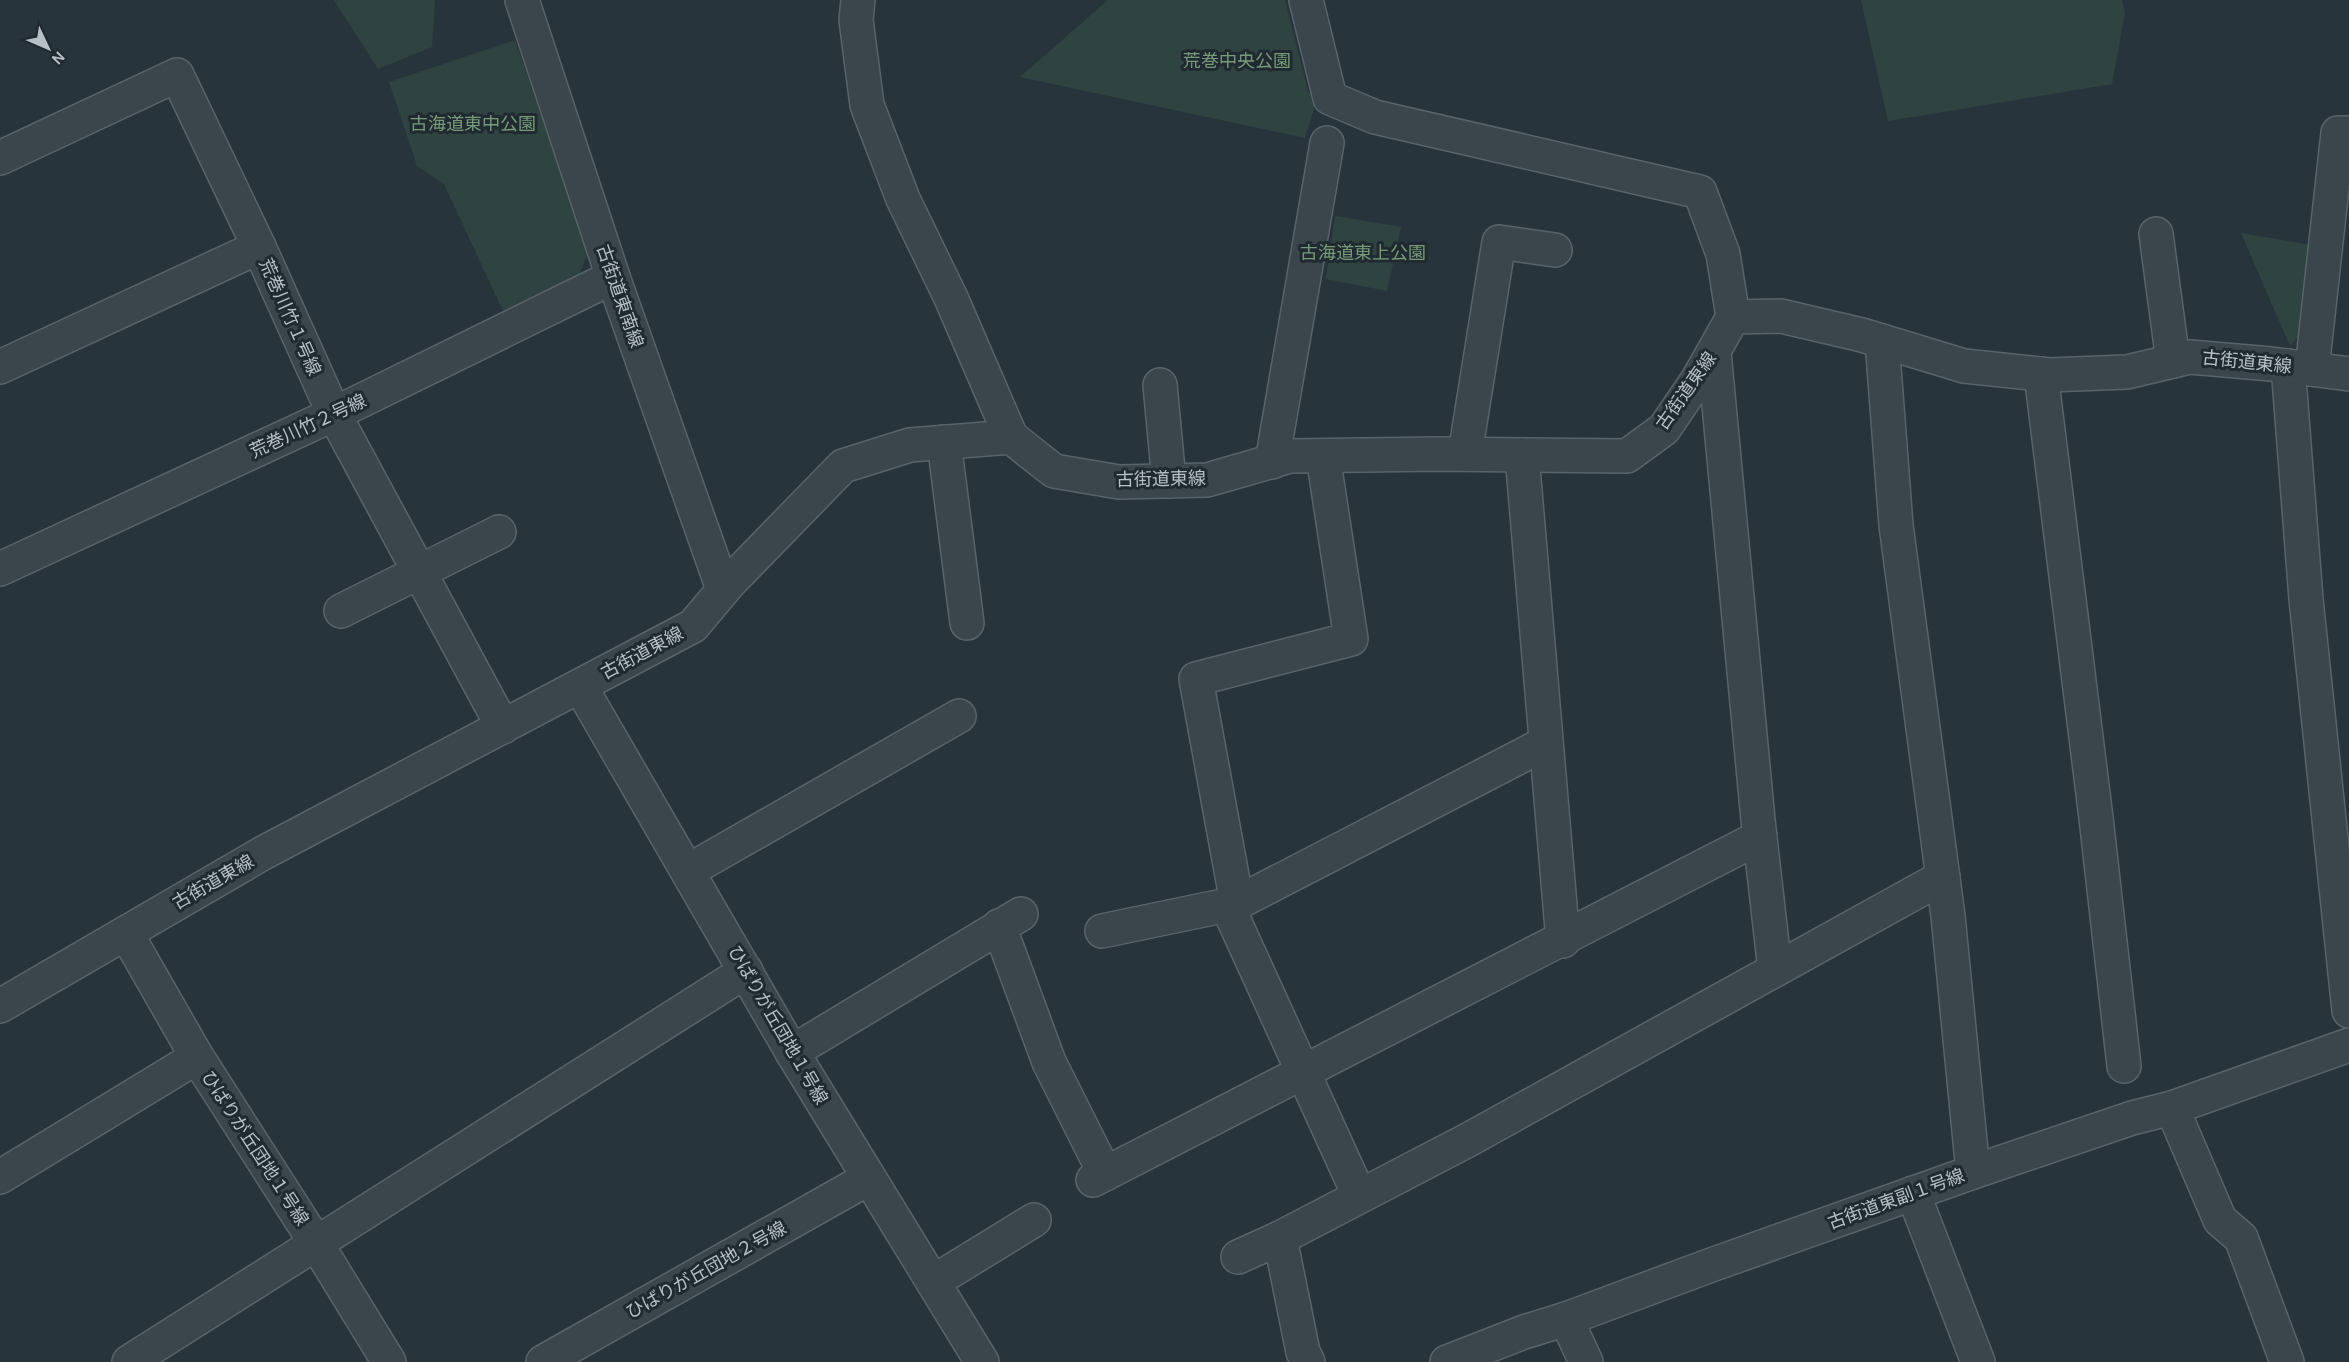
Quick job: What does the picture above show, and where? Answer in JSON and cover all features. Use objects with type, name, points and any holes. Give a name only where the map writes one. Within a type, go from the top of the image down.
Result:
[{"type":"street","name":"古街道東南線","points":[[522,0],[613,277],[723,589]]},
{"type":"street","points":[[858,0],[856,20],[867,105],[903,200],[951,298],[1011,436]]},
{"type":"street","points":[[1306,0],[1330,99],[1375,117],[1700,192],[1723,254],[1733,317]]},
{"type":"street","name":"荒巻川竹１号線","points":[[0,158],[177,75],[259,247],[334,414],[503,727]]},
{"type":"street","points":[[2349,133],[2338,133],[2300,368],[2306,599],[2349,1011]]},
{"type":"street","points":[[1272,462],[1327,143]]},
{"type":"street","points":[[2156,234],[2173,361]]},
{"type":"street","points":[[1465,454],[1499,242],[1556,250]]},
{"type":"street","points":[[0,367],[259,247]]},
{"type":"street","name":"荒巻川竹２号線","points":[[0,569],[334,414],[613,277]]},
{"type":"street","name":"古街道東線","points":[[0,1006],[263,853],[693,626],[723,589],[843,466],[910,445],[1011,436],[1054,471],[1119,482],[1207,480],[1290,456],[1465,454],[1627,456],[1664,429],[1698,379],[1733,317],[1781,316],[1882,341],[1964,366],[2041,374],[2127,372],[2190,357],[2349,374]]},
{"type":"street","points":[[1882,341],[1896,525],[1943,877],[1973,1172]]},
{"type":"street","points":[[1714,352],[1760,837],[1775,970]]},
{"type":"street","points":[[2041,374],[2124,1066]]},
{"type":"street","points":[[1160,385],[1169,481]]},
{"type":"street","points":[[944,442],[967,624]]},
{"type":"street","points":[[1522,455],[1563,940]]},
{"type":"street","points":[[1323,456],[1351,639],[1196,679],[1232,904],[1302,1074],[1359,1195]]},
{"type":"street","points":[[341,611],[499,532]]},
{"type":"street","name":"ひばりが丘団地１号線","points":[[580,686],[792,1052],[982,1362]]},
{"type":"street","points":[[688,871],[959,716]]},
{"type":"street","points":[[1102,931],[1232,904],[1546,743]]},
{"type":"street","points":[[792,1052],[1010,920],[1049,1062],[1099,1177],[1760,837]]},
{"type":"street","points":[[1238,1257],[1280,1238],[1468,1140],[1943,877]]},
{"type":"street","name":"ひばりが丘団地１号線","points":[[126,933],[197,1057],[316,1243],[388,1362]]},
{"type":"street","points":[[129,1362],[746,971]]},
{"type":"street","name":"古街道東副１号線","points":[[1447,1362],[1524,1332],[1566,1320],[1913,1193],[2132,1118],[2172,1108],[2349,1045]]},
{"type":"street","points":[[0,1177],[197,1057]]},
{"type":"street","points":[[2172,1108],[2220,1220],[2241,1238],[2287,1362]]},
{"type":"street","name":"ひばりが丘団地２号線","points":[[543,1362],[869,1178]]},
{"type":"street","points":[[1913,1193],[1978,1362]]},
{"type":"street","points":[[933,1282],[1034,1220]]},
{"type":"street","points":[[1280,1238],[1303,1352],[1308,1362]]},
{"type":"street","points":[[1566,1320],[1586,1362]]},
{"type":"green space","points":[[334,0],[435,0],[432,47],[378,69]]},
{"type":"green space","name":"荒巻中央公園","points":[[1108,0],[1285,0],[1308,91],[1317,99],[1305,138],[1020,77]]},
{"type":"green space","points":[[1861,0],[2122,0],[2125,13],[2112,84],[1888,121]]},
{"type":"green space","name":"古海道東中公園","points":[[515,40],[588,253],[579,274],[503,311],[444,184],[417,166],[389,82]]},
{"type":"green space","name":"古海道東上公園","points":[[1335,216],[1401,227],[1387,291],[1326,279]]},
{"type":"green space","points":[[2241,233],[2311,245],[2300,334],[2290,346]]}]
